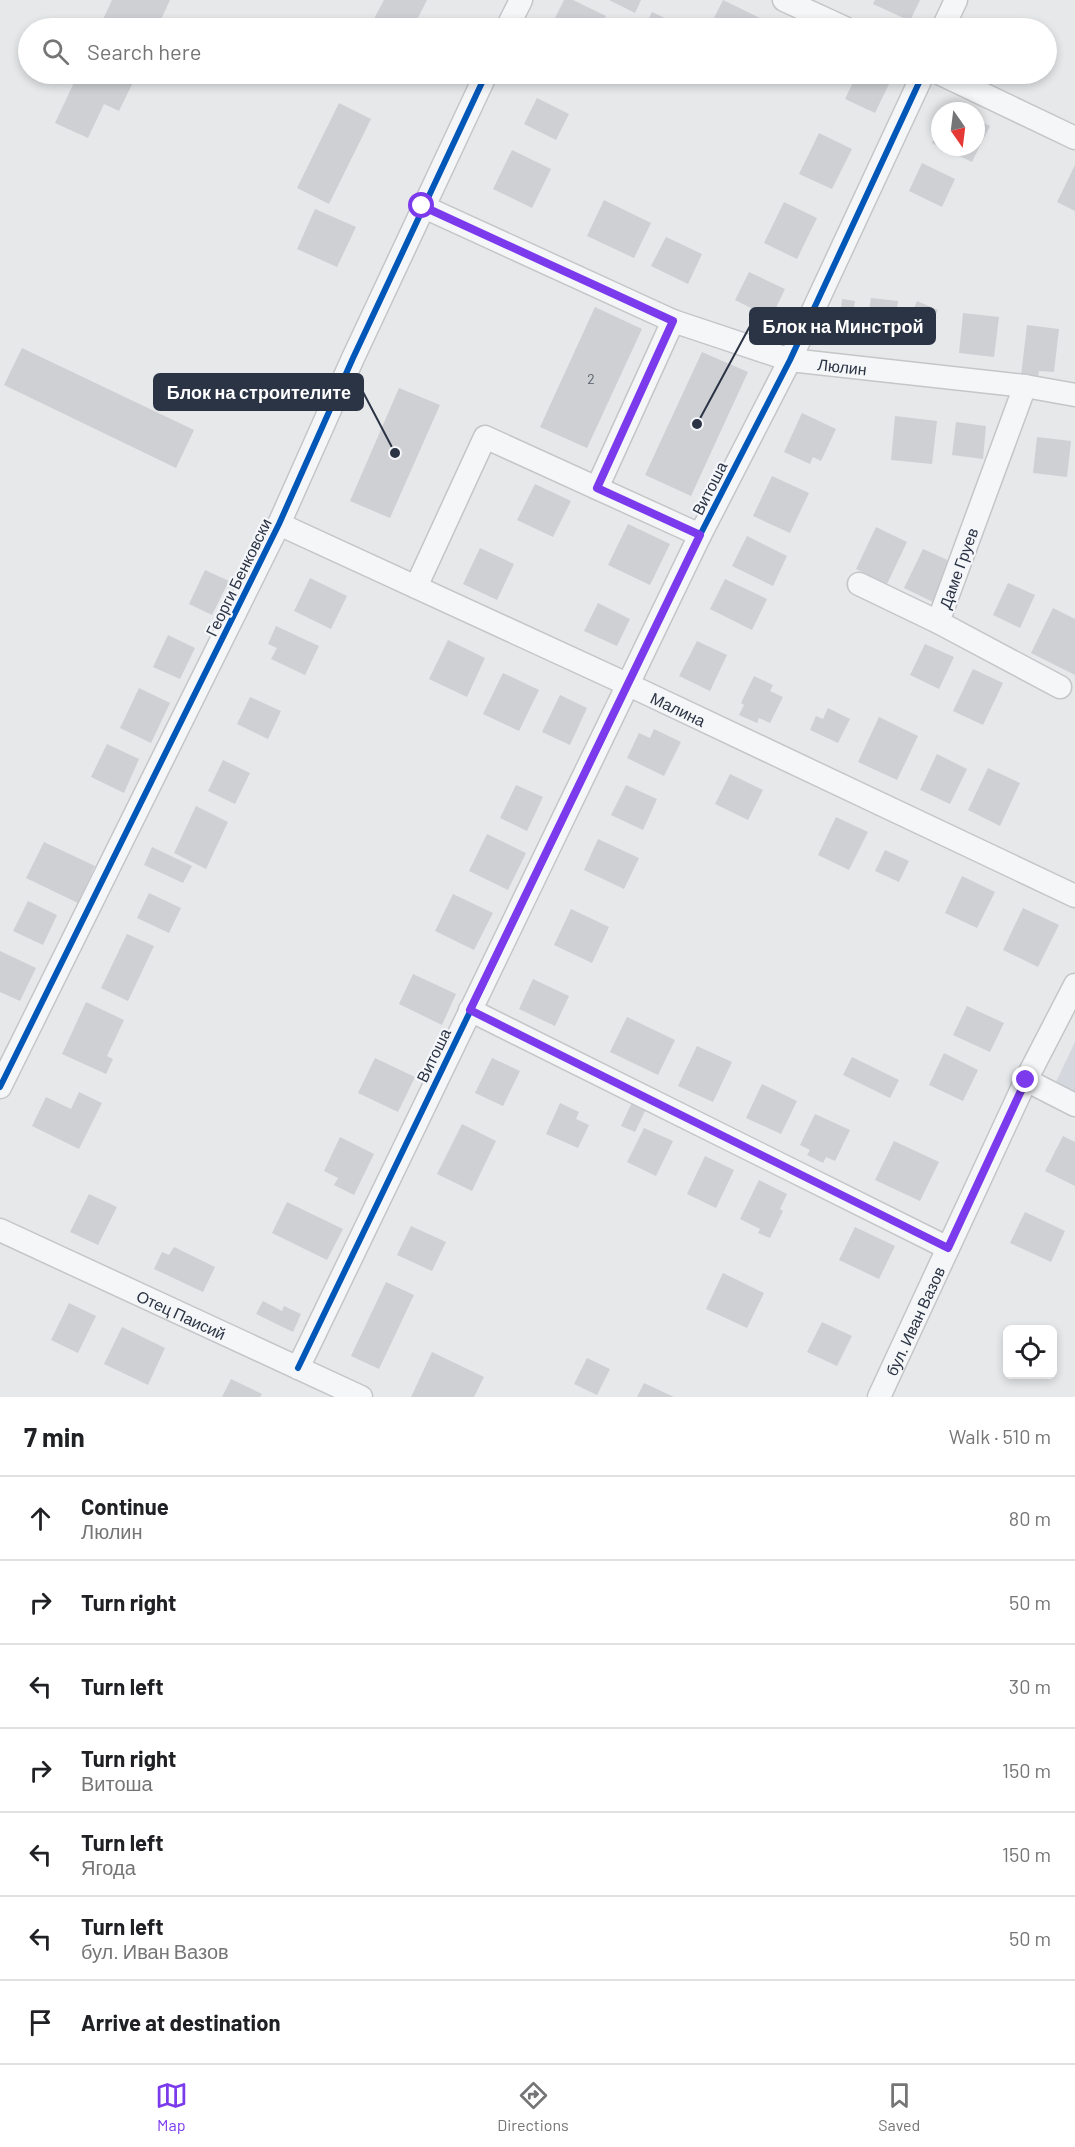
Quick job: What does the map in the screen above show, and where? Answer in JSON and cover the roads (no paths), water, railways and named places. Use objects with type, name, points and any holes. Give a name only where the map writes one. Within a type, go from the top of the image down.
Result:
[{"type":"street","points":[[512,18],[521,0]]},
{"type":"street","points":[[784,0],[823,18]]},
{"type":"street","points":[[949,18],[957,0]]},
{"type":"street","name":"Георги Бенковски","points":[[0,1087],[279,524],[422,206],[481,84]]},
{"type":"street","name":"Витоша","points":[[298,1368],[700,535],[790,360],[918,84]]},
{"type":"street","points":[[962,84],[1075,138]]},
{"type":"street","name":"Люлин","points":[[422,206],[673,321],[790,360],[1025,386],[1075,395]]},
{"type":"street","points":[[597,488],[673,321]]},
{"type":"street","name":"Даме Груев","points":[[1025,386],[939,622],[1060,687]]},
{"type":"street","points":[[416,587],[485,437],[700,535]]},
{"type":"street","name":"Малина","points":[[279,524],[628,685],[1075,896]]},
{"type":"street","points":[[859,584],[939,622]]},
{"type":"street","name":"бул. Иван Вазов","points":[[879,1397],[1026,1080],[1075,985]]},
{"type":"street","points":[[470,1010],[948,1248]]},
{"type":"street","points":[[1026,1080],[1075,1105]]},
{"type":"street","name":"Отец Паисий","points":[[0,1230],[361,1397]]},
{"type":"place","name":"Блок на Минстрой","points":[[697,424]]},
{"type":"place","name":"Блок на строителите","points":[[395,453]]}]
